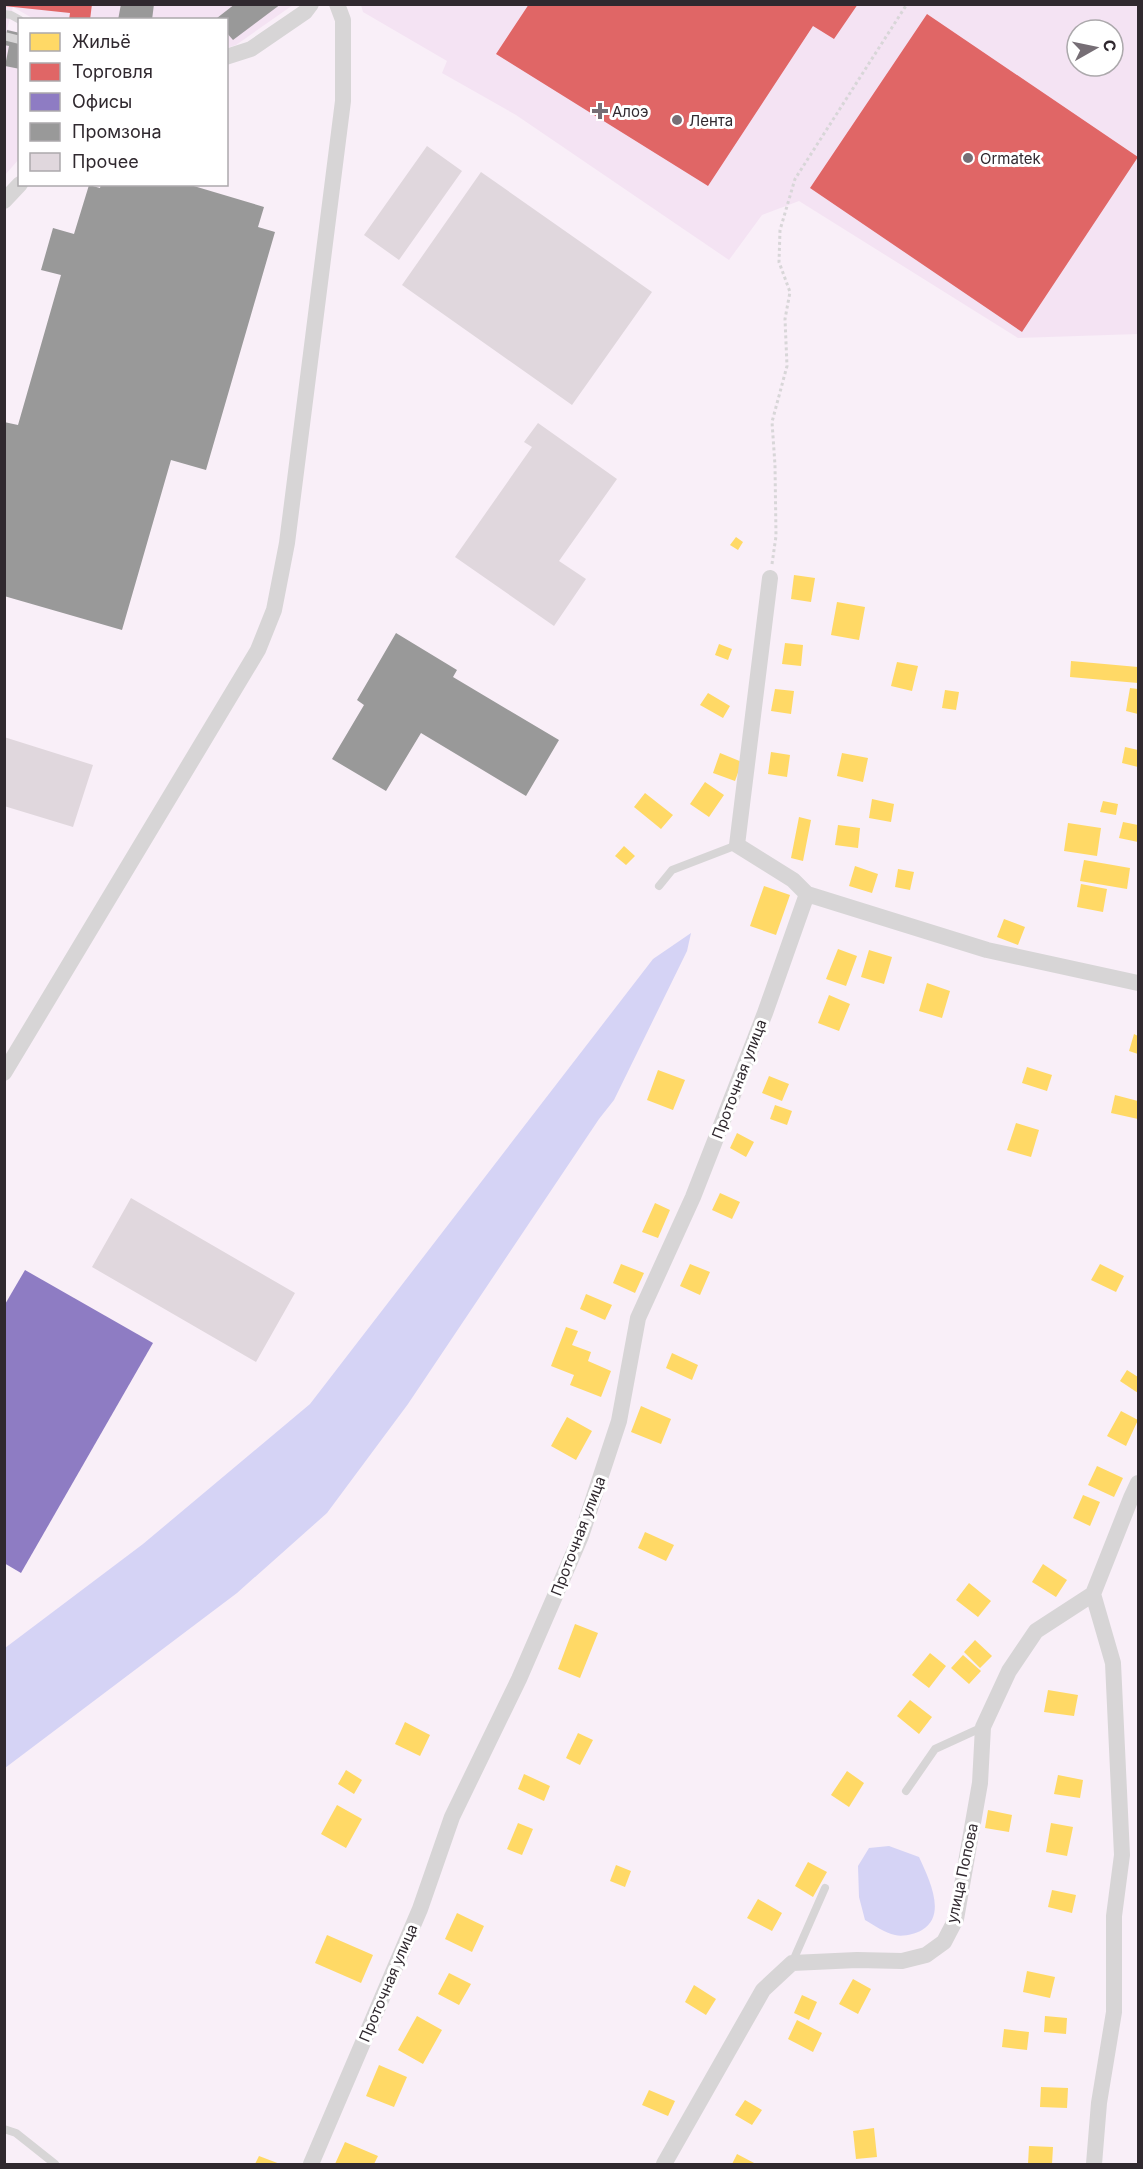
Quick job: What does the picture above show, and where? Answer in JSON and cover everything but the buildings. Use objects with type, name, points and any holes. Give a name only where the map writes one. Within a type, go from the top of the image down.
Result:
[{"type":"street","points":[[228,56],[251,49],[305,12],[311,4]]},
{"type":"street","points":[[4,1073],[258,650],[274,610],[297,473],[343,101],[343,20],[337,4]]},
{"type":"street","points":[[4,201],[18,186]]},
{"type":"street","points":[[770,578],[737,845],[793,880],[807,894],[987,950],[1138,982]]},
{"type":"street","name":"Проточная улица","points":[[311,2164],[420,1909],[452,1817],[519,1679],[581,1536],[619,1421],[638,1318],[693,1197],[765,1013],[807,894]]},
{"type":"street","points":[[1094,2164],[1099,2103],[1114,2012],[1114,1917],[1130,1856],[1113,1663],[1093,1594],[1138,1483]]},
{"type":"street","name":"улица Попова","points":[[792,1963],[857,1959],[902,1961],[926,1955],[944,1942],[956,1919],[980,1783],[983,1727],[1009,1671],[1036,1630],[1093,1594]]},
{"type":"street","points":[[664,2164],[763,1990],[792,1963]]},
{"type":"lane","points":[[4,14],[18,19]]},
{"type":"lane","points":[[659,886],[672,870],[737,845]]},
{"type":"lane","points":[[906,1791],[935,1749],[983,1727]]},
{"type":"lane","points":[[792,1963],[825,1888]]},
{"type":"lane","points":[[4,2128],[16,2133],[55,2164]]},
{"type":"path","points":[[770,578],[776,536],[772,422],[787,366],[784,319],[790,292],[779,262],[780,230],[795,179],[907,4]]},
{"type":"shaded area","points":[[5,5],[293,5],[236,45],[228,48],[228,18],[32,18],[13,7],[7,29],[18,33],[18,160],[5,175]]},
{"type":"shaded area","points":[[361,5],[1138,5],[1138,334],[1018,338],[799,201],[762,215],[729,260],[516,115],[442,73],[447,61],[363,12]]},
{"type":"water","points":[[691,933],[687,951],[614,1100],[408,1404],[327,1513],[237,1593],[5,1768],[5,1648],[143,1544],[310,1404],[653,959]]},
{"type":"water","points":[[889,1846],[919,1857],[934,1895],[934,1915],[930,1923],[922,1930],[912,1934],[902,1936],[891,1934],[865,1920],[859,1897],[858,1866],[869,1848]]},
{"type":"place","name":"Алоэ","points":[[600,111]]},
{"type":"place","name":"Лента","points":[[677,120]]},
{"type":"place","name":"Ormatek","points":[[968,158]]}]
